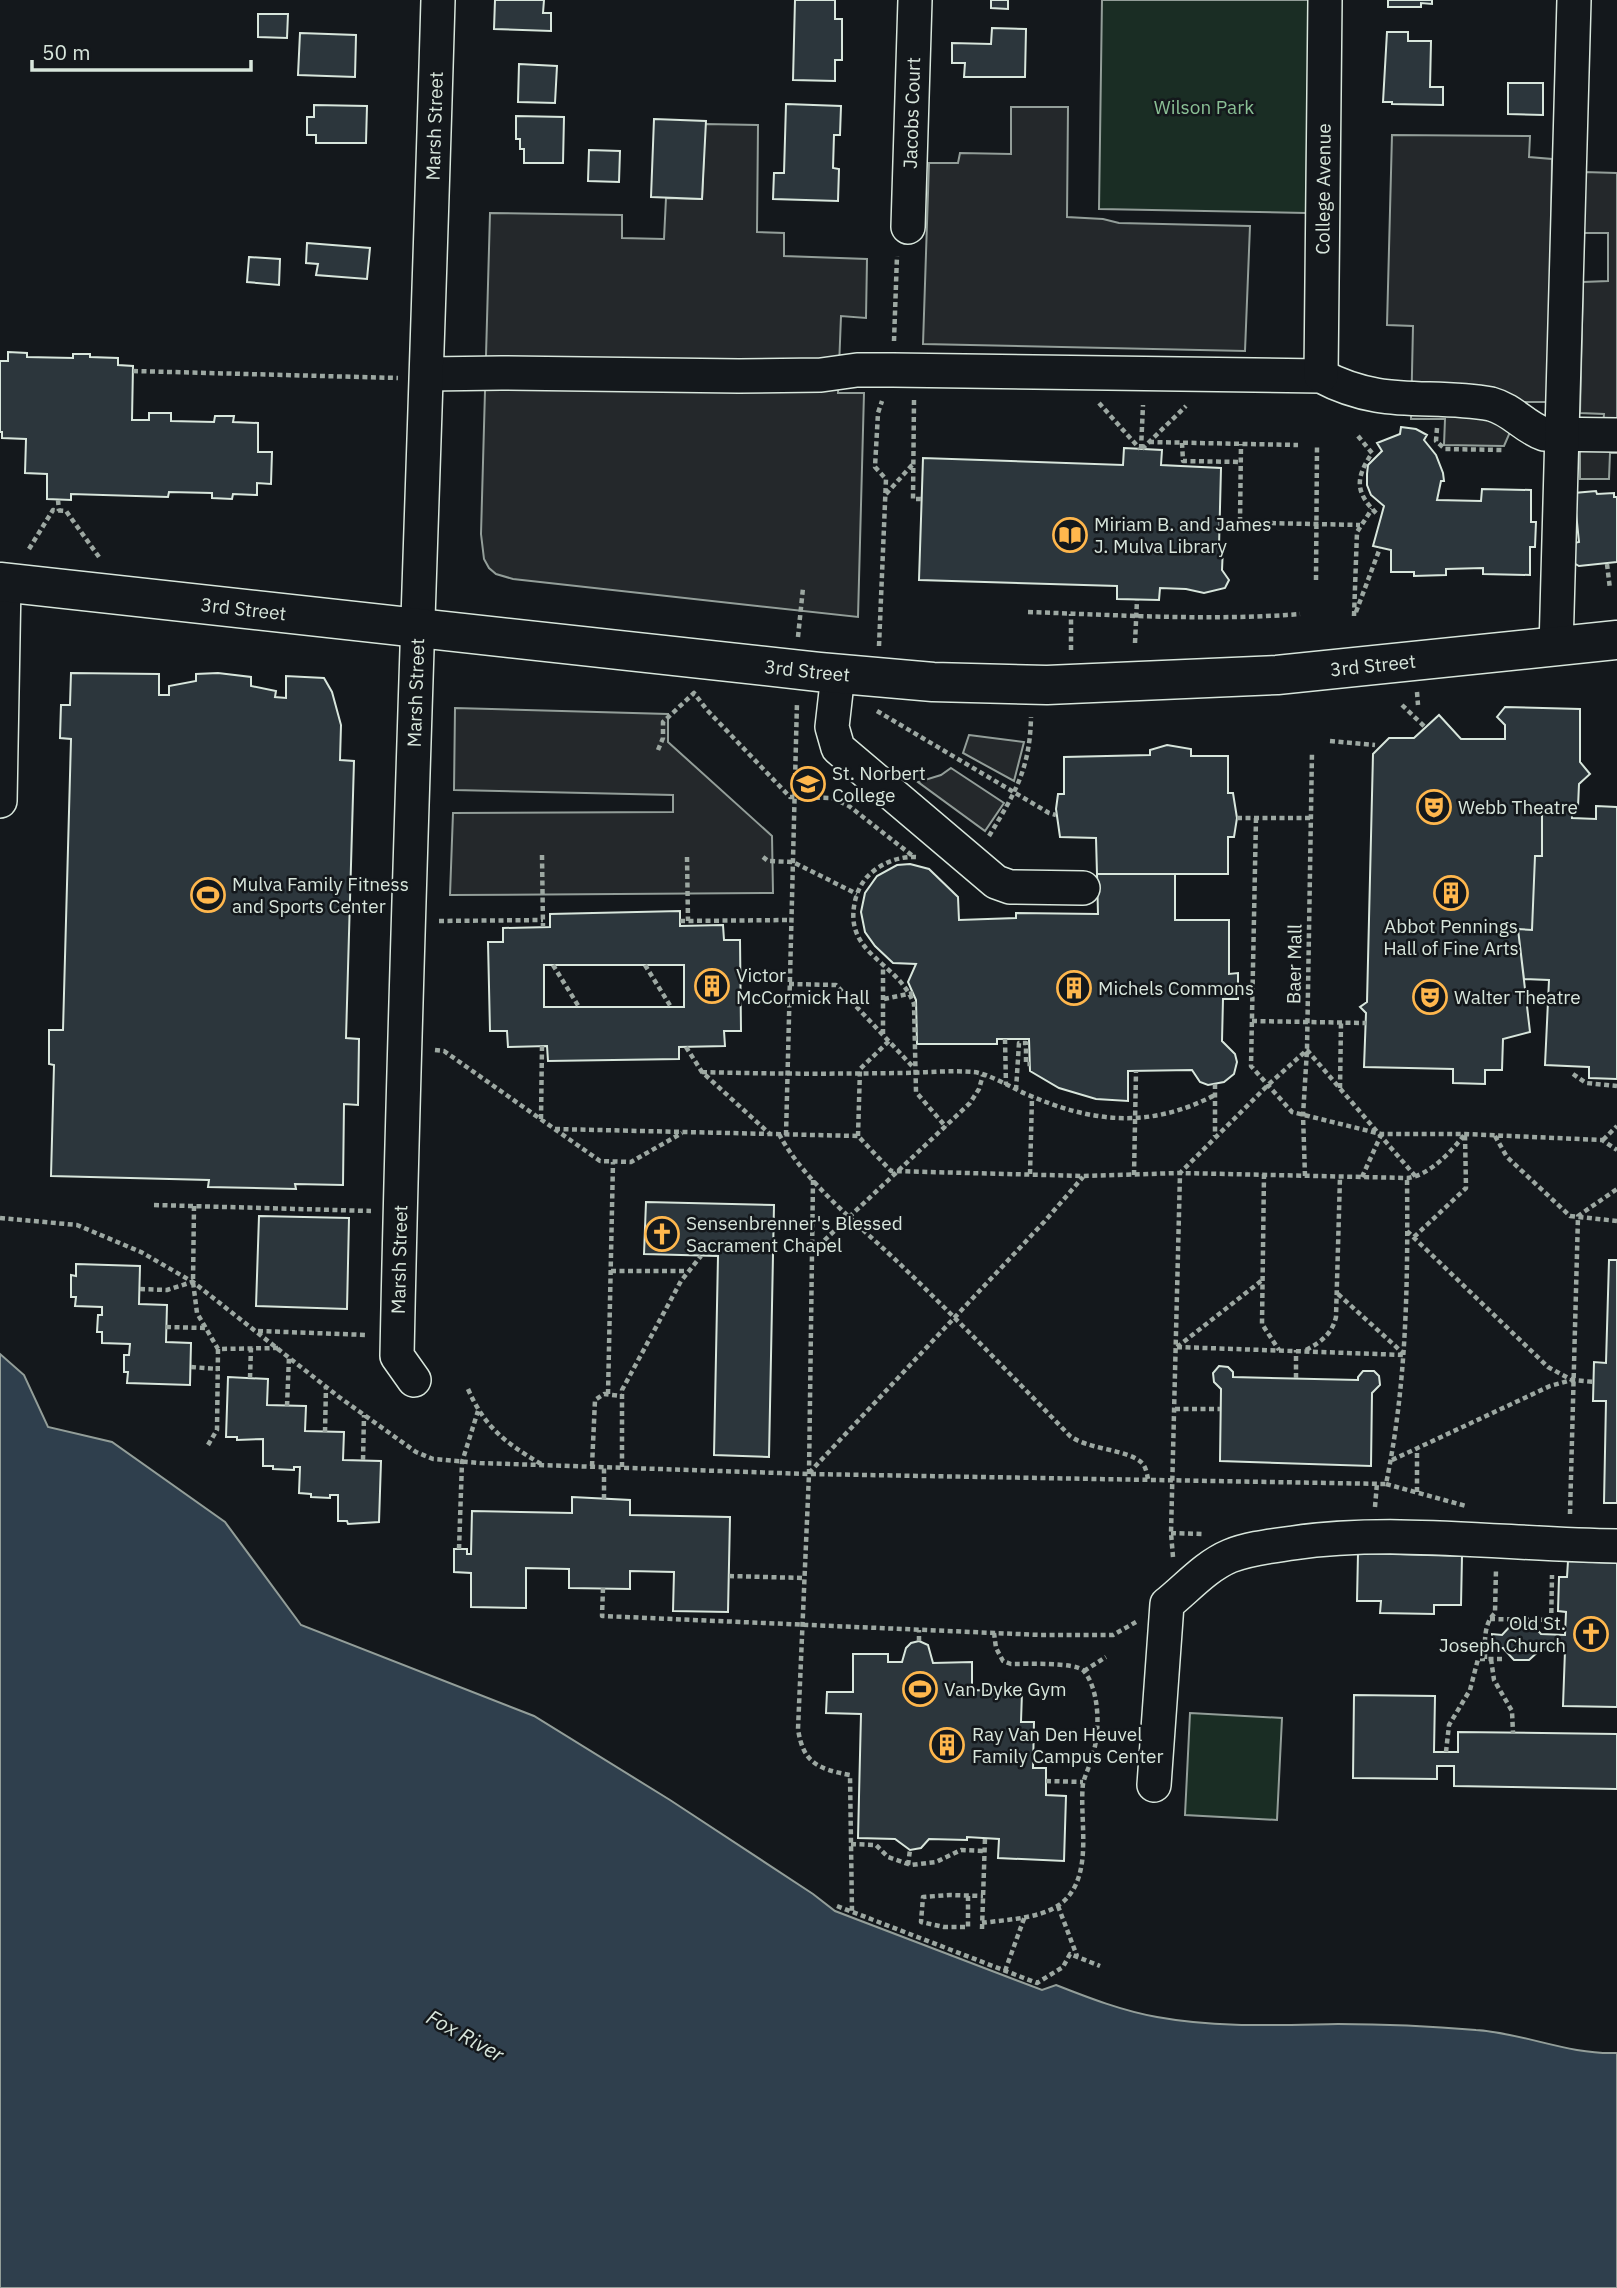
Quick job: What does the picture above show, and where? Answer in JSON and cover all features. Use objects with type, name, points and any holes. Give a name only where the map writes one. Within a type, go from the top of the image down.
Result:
[{"type":"main road","name":"3rd Street","points":[[2,583],[933,682],[1031,685],[1277,675],[1617,640]]},
{"type":"street","name":"Marsh Street","points":[[414,1380],[397,1356],[403,1049],[428,376],[438,0]]},
{"type":"street","name":"Jacobs Court","points":[[908,227],[915,0]]},
{"type":"street","name":"College Avenue","points":[[1321,376],[1325,0]]},
{"type":"street","points":[[1556,648],[1574,0]]},
{"type":"street","points":[[428,376],[501,373],[780,376],[904,370],[1321,376],[1344,388],[1380,397],[1491,404],[1513,412],[1533,430],[1561,435],[1617,435]]},
{"type":"street","points":[[0,802],[2,583]]},
{"type":"street","points":[[838,674],[832,727],[838,748],[996,882],[1010,887],[1083,888]]},
{"type":"street","points":[[1154,1785],[1172,1600],[1230,1556],[1252,1549],[1349,1538],[1617,1546]]},
{"type":"path","points":[[908,227],[899,225],[904,370],[913,464],[913,499],[922,499]]},
{"type":"path","points":[[904,370],[878,413],[875,467],[886,479],[877,712],[1015,794],[1056,815]]},
{"type":"path","points":[[133,371],[428,376]]},
{"type":"path","points":[[1141,449],[1144,373]]},
{"type":"path","points":[[1401,399],[1400,423],[1437,425],[1436,441],[1445,449],[1503,450]]},
{"type":"path","points":[[1096,400],[1141,449]]},
{"type":"path","points":[[1141,449],[1191,401]]},
{"type":"path","points":[[1357,436],[1372,453],[1361,469],[1359,486],[1362,496],[1377,514]]},
{"type":"path","points":[[1149,442],[1298,445]]},
{"type":"path","points":[[1182,443],[1183,461],[1241,462]]},
{"type":"path","points":[[1240,522],[1241,444]]},
{"type":"path","points":[[1316,580],[1317,447]]},
{"type":"path","points":[[885,496],[913,464]]},
{"type":"path","points":[[58,500],[59,510]]},
{"type":"path","points":[[1372,509],[1357,532],[1354,616],[1380,548]]},
{"type":"path","points":[[29,549],[53,510],[59,510],[66,511],[99,557]]},
{"type":"path","points":[[1220,522],[1360,524]]},
{"type":"path","points":[[1607,564],[1610,589]]},
{"type":"path","points":[[803,588],[796,669],[792,920],[787,1074],[782,1134],[791,1156],[813,1181],[955,1317],[1069,1436],[1081,1444],[1135,1458],[1146,1469],[1148,1479]]},
{"type":"path","points":[[1135,643],[1137,600]]},
{"type":"path","points":[[1028,612],[1258,617],[1300,614]]},
{"type":"path","points":[[1071,614],[1071,651]]},
{"type":"path","points":[[973,862],[1021,780],[1030,743],[1031,685]]},
{"type":"path","points":[[658,750],[663,738],[663,722],[694,693],[784,791],[794,798],[832,798],[849,806],[914,857]]},
{"type":"path","points":[[1402,705],[1426,728]]},
{"type":"path","points":[[1330,741],[1375,746]]},
{"type":"path","name":"Baer Mall","points":[[1305,1176],[1303,1115],[1307,1050],[1312,752]]},
{"type":"path","points":[[1237,818],[1311,818]]},
{"type":"path","points":[[1256,818],[1251,1066],[1292,1112],[1381,1134],[1602,1140],[1617,1150]]},
{"type":"path","points":[[542,855],[543,927]]},
{"type":"path","points":[[687,857],[688,921]]},
{"type":"path","points":[[763,857],[768,861],[793,862],[857,894]]},
{"type":"path","points":[[923,857],[901,858],[882,865],[862,882],[853,908],[856,931],[868,952],[903,982],[912,994],[916,1092],[946,1126]]},
{"type":"path","points":[[408,921],[543,920]]},
{"type":"path","points":[[680,921],[792,920]]},
{"type":"path","points":[[553,965],[579,1007]]},
{"type":"path","points":[[645,965],[671,1007]]},
{"type":"path","points":[[883,965],[883,1035]]},
{"type":"path","points":[[789,984],[836,985],[915,1071]]},
{"type":"path","points":[[884,999],[912,994]]},
{"type":"path","points":[[1252,1021],[1366,1023]]},
{"type":"path","points":[[1340,1088],[1341,1023]]},
{"type":"path","points":[[1005,1039],[1006,1085]]},
{"type":"path","points":[[889,1041],[860,1069],[858,1136],[891,1171],[1084,1176],[1264,1174],[1407,1178],[1416,1177],[1453,1150],[1465,1135]]},
{"type":"path","points":[[1016,1090],[1019,1043],[1026,1043],[1026,1064],[1030,1064]]},
{"type":"path","points":[[541,1119],[542,1046]]},
{"type":"path","points":[[686,1047],[702,1072],[771,1134]]},
{"type":"path","points":[[403,1049],[444,1051],[600,1161],[631,1162],[684,1132]]},
{"type":"path","points":[[603,1588],[602,1616],[994,1633],[1113,1635],[1172,1600],[1172,1479],[1180,1174],[1269,1084],[1307,1050],[1416,1177]]},
{"type":"path","points":[[1134,1175],[1136,1071]]},
{"type":"path","points":[[702,1072],[976,1072],[1068,1111],[1093,1116],[1135,1118],[1182,1110],[1215,1095]]},
{"type":"path","points":[[1573,1074],[1586,1083],[1617,1086]]},
{"type":"path","points":[[812,1252],[970,1103],[979,1089],[983,1075]]},
{"type":"path","points":[[1215,1084],[1215,1137]]},
{"type":"path","points":[[1030,1174],[1032,1097]]},
{"type":"path","points":[[1602,1140],[1617,1126]]},
{"type":"path","points":[[555,1129],[858,1136]]},
{"type":"path","points":[[1363,1177],[1381,1134]]},
{"type":"path","points":[[1414,1237],[1466,1188],[1465,1135]]},
{"type":"path","points":[[1495,1136],[1507,1157],[1570,1216],[1577,1219],[1617,1221]]},
{"type":"path","points":[[608,1394],[613,1162]]},
{"type":"path","points":[[1264,1174],[1262,1324],[1279,1350]]},
{"type":"path","points":[[808,1474],[1044,1223],[1084,1176]]},
{"type":"path","points":[[1305,1350],[1330,1332],[1336,1317],[1340,1177]]},
{"type":"path","points":[[0,1218],[77,1225],[141,1252],[192,1282],[364,1415],[416,1452],[433,1459],[808,1474],[1386,1484],[1396,1434],[1405,1355],[1407,1178]]},
{"type":"path","points":[[813,1181],[808,1474],[799,1738],[802,1748],[812,1762],[828,1771],[850,1775],[852,1912]]},
{"type":"path","points":[[1551,1630],[1561,1545],[1572,1380],[1577,1219],[1617,1189]]},
{"type":"path","points":[[154,1205],[400,1211]]},
{"type":"path","points":[[194,1206],[192,1282],[197,1313],[218,1349],[217,1430],[208,1445]]},
{"type":"path","points":[[1407,1231],[1548,1367],[1572,1380]]},
{"type":"path","points":[[622,1467],[622,1396],[625,1383],[688,1271],[701,1256]]},
{"type":"path","points":[[611,1271],[688,1271]]},
{"type":"path","points":[[1177,1347],[1261,1281]]},
{"type":"path","points":[[140,1289],[167,1290],[192,1282]]},
{"type":"path","points":[[1337,1293],[1405,1355]]},
{"type":"path","points":[[166,1327],[206,1328]]},
{"type":"path","points":[[257,1331],[398,1336]]},
{"type":"path","points":[[1177,1347],[1405,1355]]},
{"type":"path","points":[[250,1378],[251,1348]]},
{"type":"path","points":[[218,1349],[278,1348]]},
{"type":"path","points":[[1296,1350],[1296,1378]]},
{"type":"path","points":[[287,1406],[289,1357]]},
{"type":"path","points":[[191,1367],[218,1369]]},
{"type":"path","points":[[1391,1460],[1550,1386],[1572,1380],[1594,1381]]},
{"type":"path","points":[[325,1432],[326,1386]]},
{"type":"path","points":[[468,1389],[478,1411],[494,1431],[512,1447],[541,1464]]},
{"type":"path","points":[[592,1466],[594,1404],[598,1397],[608,1394],[622,1396]]},
{"type":"path","points":[[1175,1409],[1220,1409]]},
{"type":"path","points":[[459,1549],[462,1462],[478,1411]]},
{"type":"path","points":[[363,1460],[364,1415]]},
{"type":"path","points":[[1417,1450],[1417,1492]]},
{"type":"path","points":[[604,1466],[604,1499]]},
{"type":"path","points":[[1497,1542],[1495,1612],[1489,1618],[1488,1659],[1494,1680],[1512,1711],[1513,1733]]},
{"type":"path","points":[[729,1576],[803,1578]]},
{"type":"path","points":[[1489,1618],[1551,1620]]},
{"type":"path","points":[[919,1630],[919,1641]]},
{"type":"path","points":[[985,1838],[982,1926],[1058,1906],[1074,1889],[1080,1870],[1083,1782],[1093,1754],[1096,1722],[1095,1694],[1084,1671],[1074,1666],[1011,1664],[1003,1661],[996,1648],[994,1633]]},
{"type":"path","points":[[1084,1671],[1106,1657]]},
{"type":"path","points":[[1446,1752],[1449,1725],[1470,1690],[1476,1662],[1478,1659],[1505,1660]]},
{"type":"path","points":[[1046,1782],[1083,1782]]},
{"type":"path","points":[[850,1797],[858,1798]]},
{"type":"path","points":[[851,1844],[876,1845],[888,1857],[908,1865],[922,1866],[961,1850],[985,1851]]},
{"type":"path","points":[[908,1865],[910,1850]]},
{"type":"path","points":[[968,1896],[968,1927],[944,1927],[921,1922],[923,1897],[968,1896],[983,1896]]},
{"type":"path","points":[[837,1906],[1037,1983],[1063,1967],[1070,1954],[1100,1966]]},
{"type":"path","points":[[1058,1906],[1078,1957]]},
{"type":"path","points":[[1005,1971],[1026,1916]]},
{"type":"green space","name":"Wilson Park","points":[[1102,0],[1309,0],[1306,213],[1099,209]]},
{"type":"green space","points":[[1190,1713],[1282,1718],[1277,1820],[1185,1815]]},
{"type":"shaded area","points":[[1011,107],[1068,107],[1067,217],[1103,219],[1119,223],[1250,226],[1245,351],[923,344],[929,163],[958,163],[960,153],[1011,154]]},
{"type":"shaded area","points":[[705,124],[758,125],[757,232],[784,233],[784,256],[867,259],[866,318],[841,316],[838,393],[864,393],[858,617],[513,579],[496,574],[484,559],[481,534],[490,213],[622,215],[622,238],[664,239],[666,198],[702,199]]},
{"type":"shaded area","points":[[1392,135],[1530,136],[1529,157],[1552,159],[1549,402],[1523,402],[1504,446],[1444,445],[1445,419],[1411,419],[1413,326],[1387,325]]},
{"type":"shaded area","points":[[1584,172],[1617,173],[1617,453],[1610,453],[1609,479],[1580,479],[1580,424],[1603,425],[1604,414],[1580,413],[1583,282],[1608,281],[1608,233],[1582,233]]},
{"type":"shaded area","points":[[455,708],[668,714],[668,742],[772,836],[773,893],[450,895],[453,813],[673,812],[673,795],[454,790]]},
{"type":"shaded area","points":[[969,735],[1024,742],[1014,781],[963,753]]},
{"type":"shaded area","points":[[951,768],[1004,803],[985,831],[918,782],[941,775]]},
{"type":"water","name":"Fox River","points":[[0,1354],[24,1375],[48,1427],[112,1442],[225,1522],[301,1625],[534,1716],[670,1800],[835,1911],[1042,1990],[1056,1985],[1119,2008],[1157,2017],[1225,2024],[1424,2026],[1494,2032],[1581,2051],[1617,2053],[1617,2288],[0,2288]]},
{"type":"building","points":[[495,0],[544,0],[543,13],[551,13],[551,31],[494,29]]},
{"type":"building","points":[[795,0],[835,0],[835,19],[842,19],[842,60],[835,60],[835,81],[793,80]]},
{"type":"building","points":[[991,0],[1008,0],[1008,9],[991,8]]},
{"type":"building","points":[[1388,0],[1432,0],[1432,4],[1421,3],[1421,7],[1388,7]]},
{"type":"building","points":[[258,14],[288,14],[287,38],[258,37]]},
{"type":"building","points":[[992,28],[1026,29],[1025,77],[964,77],[965,63],[952,63],[952,43],[991,44]]},
{"type":"building","points":[[1387,32],[1408,32],[1408,41],[1431,41],[1430,87],[1443,87],[1443,105],[1383,102]]},
{"type":"building","points":[[300,33],[356,35],[355,77],[298,75]]},
{"type":"building","points":[[519,64],[557,66],[555,103],[518,102]]},
{"type":"building","points":[[1508,83],[1543,83],[1543,115],[1508,114]]},
{"type":"building","points":[[786,104],[841,106],[840,135],[834,135],[833,168],[839,169],[838,201],[773,199],[774,173],[784,173]]},
{"type":"building","points":[[314,105],[367,106],[366,143],[316,143],[316,135],[307,135],[307,117],[314,117]]},
{"type":"building","points":[[516,116],[564,117],[563,163],[524,163],[524,149],[520,149],[520,139],[516,139]]},
{"type":"building","points":[[654,119],[706,121],[702,199],[651,197]]},
{"type":"building","points":[[589,150],[620,151],[619,182],[588,181]]},
{"type":"building","points":[[307,243],[370,248],[367,279],[316,275],[318,264],[306,263]]},
{"type":"building","points":[[249,257],[280,259],[279,285],[247,282]]},
{"type":"building","points":[[8,352],[27,353],[27,357],[73,358],[73,354],[90,354],[90,357],[118,358],[118,365],[133,366],[132,420],[149,420],[149,413],[171,413],[171,421],[214,422],[215,416],[234,416],[233,422],[258,423],[258,452],[272,452],[271,484],[257,483],[257,495],[233,494],[232,499],[212,498],[212,493],[169,492],[168,497],[71,494],[71,500],[47,499],[47,474],[25,473],[26,439],[2,438],[0,432],[0,361],[8,361]]},
{"type":"building","points":[[1401,427],[1416,429],[1427,435],[1424,440],[1436,455],[1443,473],[1444,481],[1441,481],[1437,500],[1481,501],[1482,489],[1531,490],[1531,522],[1536,522],[1535,547],[1530,547],[1530,575],[1483,574],[1483,568],[1446,569],[1446,575],[1414,576],[1414,572],[1391,572],[1391,550],[1373,546],[1384,506],[1371,495],[1367,474],[1368,465],[1382,451],[1377,443],[1400,434]]},
{"type":"building","name":"Miriam B. and James J. Mulva Library","points":[[1124,448],[1162,450],[1161,465],[1221,468],[1219,547],[1223,547],[1222,570],[1229,580],[1225,588],[1204,593],[1160,588],[1159,600],[1117,599],[1117,586],[919,580],[923,458],[1123,465]]},
{"type":"building","points":[[1596,491],[1597,494],[1614,493],[1614,497],[1617,497],[1617,562],[1579,566],[1572,562],[1574,543],[1579,542],[1574,493]]},
{"type":"building","name":"Mulva Family Fitness and Sports Center","points":[[71,673],[159,674],[159,695],[169,695],[169,686],[196,681],[196,674],[218,673],[251,677],[251,686],[276,691],[275,697],[286,698],[286,676],[324,678],[332,692],[341,725],[340,760],[354,761],[346,1038],[359,1039],[358,1105],[344,1104],[343,1185],[295,1184],[296,1189],[208,1187],[209,1180],[51,1176],[54,1065],[49,1064],[49,1030],[63,1030],[71,739],[60,738],[61,705],[70,705]]},
{"type":"building","name":"Abbot Pennings Hall of Fine Arts","points":[[1505,707],[1580,709],[1580,762],[1590,774],[1579,784],[1578,807],[1542,807],[1542,856],[1535,856],[1532,930],[1518,929],[1530,1032],[1503,1039],[1502,1070],[1485,1070],[1485,1084],[1453,1083],[1453,1069],[1364,1067],[1366,1013],[1360,1007],[1367,1002],[1373,754],[1389,738],[1414,738],[1439,715],[1461,739],[1505,739],[1505,725],[1497,717]]},
{"type":"building","points":[[1167,745],[1191,749],[1191,756],[1228,756],[1228,793],[1233,793],[1237,818],[1234,837],[1228,837],[1228,874],[1097,874],[1096,838],[1060,837],[1056,809],[1058,794],[1064,794],[1064,757],[1150,755],[1150,750]]},
{"type":"building","points":[[1596,806],[1617,807],[1617,1079],[1589,1078],[1589,1067],[1545,1065],[1549,980],[1524,979],[1518,929],[1532,930],[1535,856],[1542,856],[1542,807],[1572,807],[1572,818],[1596,819]]},
{"type":"building","name":"Michels Commons","points":[[910,864],[929,869],[958,897],[959,920],[1016,918],[1016,913],[1098,914],[1097,874],[1175,874],[1175,920],[1229,920],[1229,974],[1238,973],[1238,999],[1223,999],[1222,1041],[1235,1054],[1237,1062],[1234,1074],[1224,1082],[1208,1085],[1200,1082],[1192,1070],[1128,1071],[1128,1101],[1096,1099],[1059,1088],[1030,1071],[1029,1039],[997,1039],[997,1044],[917,1044],[916,1000],[908,982],[916,964],[893,963],[875,946],[865,932],[861,912],[865,893],[877,876],[897,865]]},
{"type":"building","name":"Victor McCormick Hall","points":[[680,911],[680,926],[723,925],[724,940],[740,940],[741,1031],[724,1031],[725,1046],[679,1047],[679,1059],[548,1061],[547,1046],[508,1047],[507,1031],[490,1031],[488,942],[503,942],[503,928],[550,927],[550,914]],"holes":[[[544,965],[684,965],[684,1007],[544,1007]]]},
{"type":"building","points":[[646,1202],[774,1205],[769,1457],[714,1455],[718,1256],[644,1254]]},
{"type":"building","points":[[259,1216],[349,1218],[347,1309],[256,1306]]},
{"type":"building","points":[[1609,1260],[1617,1260],[1617,1503],[1604,1503],[1606,1401],[1593,1401],[1594,1362],[1606,1363]]},
{"type":"building","points":[[76,1264],[140,1266],[139,1304],[167,1305],[166,1342],[191,1343],[190,1385],[127,1383],[128,1372],[124,1372],[124,1355],[129,1355],[130,1344],[102,1343],[102,1332],[97,1332],[98,1315],[102,1315],[102,1307],[75,1306],[76,1297],[71,1297],[71,1275],[76,1276]]},
{"type":"building","points":[[1219,1366],[1228,1367],[1233,1372],[1233,1377],[1358,1380],[1363,1371],[1374,1371],[1379,1376],[1380,1385],[1372,1393],[1371,1466],[1220,1461],[1221,1389],[1214,1382],[1213,1373]]},
{"type":"building","points":[[228,1377],[268,1379],[267,1405],[306,1406],[305,1431],[344,1432],[343,1460],[381,1461],[379,1522],[348,1524],[347,1521],[338,1521],[338,1495],[330,1495],[330,1498],[299,1493],[300,1467],[294,1467],[294,1470],[263,1466],[263,1439],[237,1440],[237,1437],[226,1437]]},
{"type":"building","points":[[572,1497],[630,1500],[630,1515],[730,1517],[728,1612],[673,1611],[674,1572],[630,1571],[630,1589],[569,1588],[569,1569],[526,1568],[526,1608],[471,1607],[471,1573],[454,1572],[454,1549],[467,1549],[467,1554],[471,1554],[472,1511],[572,1513]]},
{"type":"building","points":[[1358,1553],[1462,1556],[1461,1605],[1434,1605],[1434,1614],[1380,1613],[1381,1601],[1357,1601]]},
{"type":"building","name":"Old St. Joseph Church","points":[[1568,1561],[1617,1563],[1617,1707],[1563,1706],[1565,1650],[1541,1649],[1529,1660],[1514,1660],[1503,1648],[1492,1648],[1492,1634],[1502,1635],[1514,1622],[1530,1622],[1541,1634],[1565,1635],[1566,1612],[1558,1611],[1559,1577],[1567,1577]]},
{"type":"building","name":"Ray Van Den Heuvel Family Campus Center","points":[[919,1641],[928,1645],[933,1663],[972,1662],[972,1690],[1022,1692],[1021,1722],[1034,1722],[1033,1768],[1046,1768],[1046,1795],[1066,1796],[1064,1861],[998,1858],[999,1839],[929,1839],[921,1848],[910,1850],[895,1839],[858,1838],[861,1714],[826,1713],[827,1692],[853,1692],[853,1654],[888,1654],[888,1662],[902,1662],[906,1648]]},
{"type":"building","points":[[1354,1695],[1435,1696],[1434,1752],[1458,1752],[1458,1732],[1617,1734],[1617,1789],[1454,1786],[1454,1766],[1437,1766],[1437,1779],[1353,1778]]},
{"type":"place","name":"Miriam B. and James J. Mulva Library","points":[[1070,535]]},
{"type":"place","name":"St. Norbert College","points":[[808,784]]},
{"type":"place","name":"Webb Theatre","points":[[1434,807]]},
{"type":"place","name":"Abbot Pennings Hall of Fine Arts","points":[[1451,893]]},
{"type":"place","name":"Mulva Family Fitness and Sports Center","points":[[208,895]]},
{"type":"place","name":"Victor McCormick Hall","points":[[712,986]]},
{"type":"place","name":"Michels Commons","points":[[1074,988]]},
{"type":"place","name":"Walter Theatre","points":[[1430,997]]},
{"type":"place","name":"Sensenbrenner's Blessed Sacrament Chapel","points":[[662,1234]]},
{"type":"place","name":"Old St. Joseph Church","points":[[1591,1634]]},
{"type":"place","name":"Van Dyke Gym","points":[[920,1689]]},
{"type":"place","name":"Ray Van Den Heuvel Family Campus Center","points":[[947,1745]]}]
